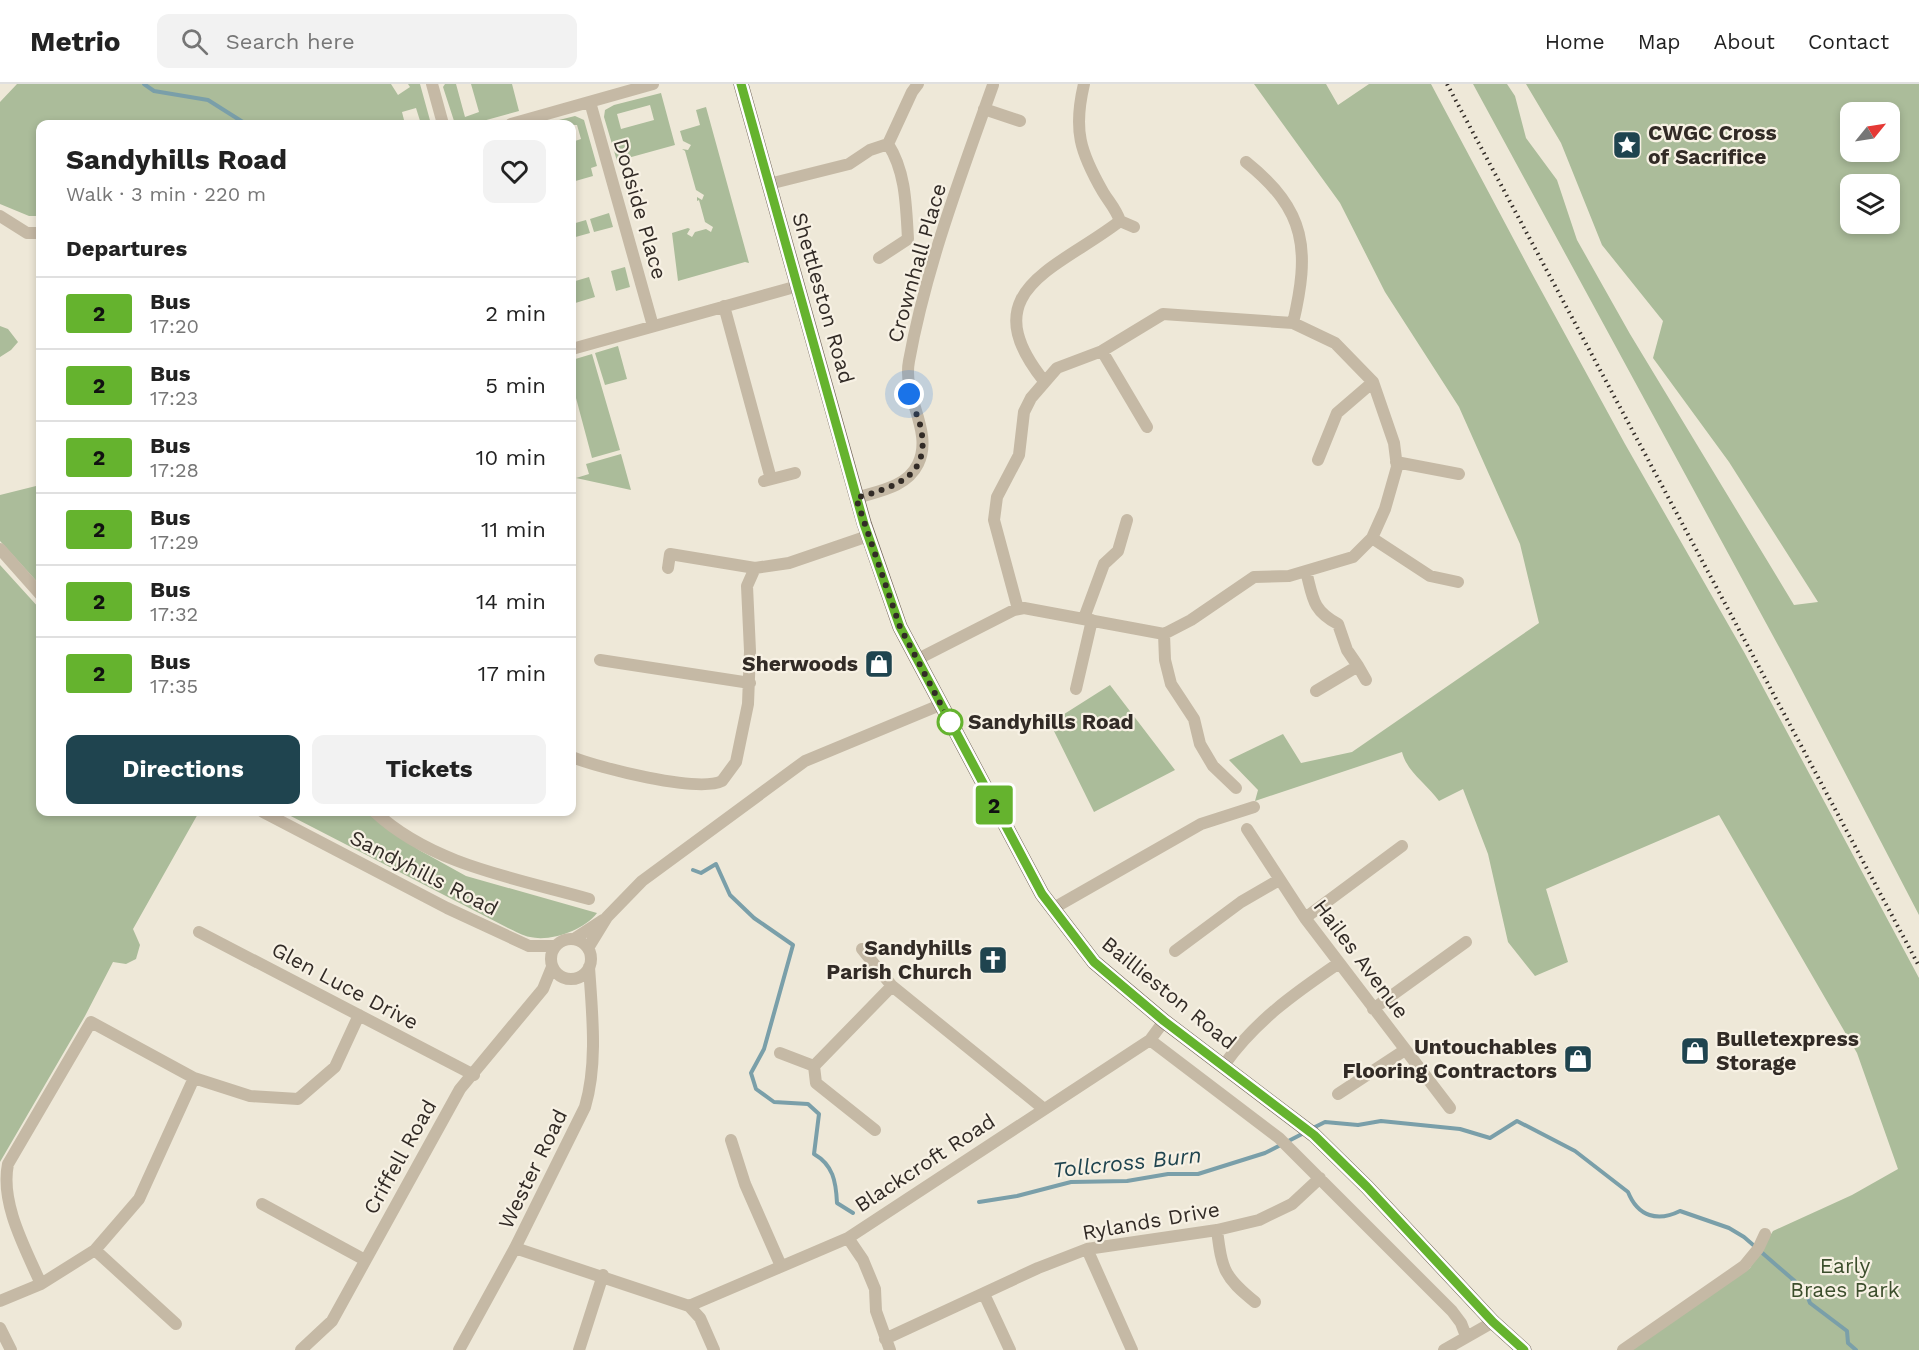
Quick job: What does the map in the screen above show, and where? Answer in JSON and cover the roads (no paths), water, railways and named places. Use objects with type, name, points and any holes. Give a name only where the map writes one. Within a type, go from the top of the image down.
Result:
[{"type":"main road","name":"Shettleston Road","points":[[741,84],[866,530]]},
{"type":"main road","name":"Baillieston Road","points":[[866,530],[900,627],[916,660],[1052,909],[1094,962],[1164,1021],[1308,1130],[1367,1187],[1493,1322],[1524,1350]]},
{"type":"street","points":[[432,84],[442,120]]},
{"type":"street","points":[[525,120],[653,84]]},
{"type":"street","points":[[769,184],[849,164],[870,150],[888,144],[918,84]]},
{"type":"street","points":[[1084,84],[1077,111],[1078,132],[1085,159],[1120,221],[1134,227]]},
{"type":"street","name":"Crownhall Place","points":[[856,498],[904,481],[914,472],[921,456],[921,429],[908,385],[909,361],[930,273],[993,85]]},
{"type":"street","name":"Dodside Place","points":[[590,102],[653,326]]},
{"type":"street","points":[[984,109],[1020,121]]},
{"type":"street","points":[[879,258],[908,239],[902,174],[888,144]]},
{"type":"street","points":[[1246,162],[1274,184],[1293,214],[1301,238],[1303,279],[1293,323]]},
{"type":"street","points":[[0,216],[27,232],[36,233]]},
{"type":"street","points":[[1044,381],[1029,362],[1016,333],[1018,304],[1028,285],[1062,258],[1097,238],[1120,221]]},
{"type":"street","points":[[576,348],[798,286]]},
{"type":"street","points":[[724,306],[767,480],[795,473]]},
{"type":"street","points":[[916,660],[1018,609],[1088,619],[1164,634],[1191,620],[1254,577],[1289,576],[1353,556],[1372,538],[1385,509],[1396,462],[1394,443],[1373,382],[1335,343],[1293,323],[1163,314],[1102,351],[1057,368],[1031,398],[1024,412],[1019,455],[997,497],[994,520],[1018,609]]},
{"type":"street","points":[[1102,351],[1147,427]]},
{"type":"street","points":[[1318,460],[1337,413],[1373,382]]},
{"type":"street","points":[[1396,462],[1459,474]]},
{"type":"street","points":[[1076,689],[1088,619],[1104,564],[1119,551],[1126,520]]},
{"type":"street","points":[[668,568],[670,554],[754,568],[789,563],[866,530]]},
{"type":"street","points":[[1372,538],[1430,576],[1458,582]]},
{"type":"street","points":[[0,549],[36,590]]},
{"type":"street","points":[[576,759],[624,772],[698,785],[718,783],[736,762],[750,683],[747,586],[754,568]]},
{"type":"street","points":[[1306,571],[1313,598],[1321,615],[1338,624],[1347,650],[1366,680]]},
{"type":"street","points":[[1164,634],[1165,660],[1171,684],[1194,719],[1200,744],[1213,766],[1236,788]]},
{"type":"street","points":[[600,660],[750,683]]},
{"type":"street","points":[[1316,692],[1358,666]]},
{"type":"street","points":[[563,978],[579,977],[589,967],[588,948],[608,917],[642,881],[805,761],[940,705]]},
{"type":"street","points":[[1052,909],[1201,824],[1254,807]]},
{"type":"street","name":"Sandyhills Road","points":[[271,816],[447,908],[538,948],[563,978]]},
{"type":"street","points":[[380,816],[418,844],[460,862],[588,898]]},
{"type":"street","name":"Hailes Avenue","points":[[1247,830],[1305,918],[1450,1108]]},
{"type":"street","points":[[1305,918],[1401,846]]},
{"type":"street","points":[[1175,951],[1241,902],[1279,880]]},
{"type":"street","points":[[538,948],[554,946],[563,940],[574,939],[608,917]]},
{"type":"street","name":"Glen Luce Drive","points":[[199,932],[474,1075]]},
{"type":"street","points":[[574,939],[588,948]]},
{"type":"street","points":[[1373,1009],[1466,942]]},
{"type":"street","points":[[551,963],[554,946]]},
{"type":"street","points":[[862,949],[892,986],[1044,1109]]},
{"type":"street","name":"Criffell Road","points":[[302,1350],[332,1321],[460,1089],[474,1075],[543,989],[551,963]]},
{"type":"street","points":[[1224,1065],[1243,1037],[1299,990],[1339,963]]},
{"type":"street","name":"Wester Road","points":[[459,1350],[515,1248],[585,1107],[590,1071],[589,967]]},
{"type":"street","points":[[579,977],[591,991]]},
{"type":"street","name":"Criffell Road","points":[[543,989],[563,978]]},
{"type":"street","points":[[814,1066],[892,986]]},
{"type":"street","points":[[41,1284],[5,1203],[1,1179],[91,1022],[194,1078],[250,1096],[298,1099],[335,1067],[359,1015]]},
{"type":"street","name":"Blackcroft Road","points":[[689,1306],[848,1238],[1150,1040],[1164,1021]]},
{"type":"street","points":[[1150,1040],[1289,1147],[1455,1314],[1466,1336]]},
{"type":"street","points":[[1338,1094],[1405,1050]]},
{"type":"street","points":[[780,1053],[814,1066]]},
{"type":"street","points":[[814,1066],[816,1083],[875,1130]]},
{"type":"street","points":[[0,1301],[41,1284],[95,1250],[139,1199],[194,1078]]},
{"type":"street","points":[[731,1140],[740,1169],[781,1266]]},
{"type":"street","name":"Rylands Drive","points":[[887,1345],[1038,1268],[1088,1249],[1217,1230],[1259,1220],[1292,1203],[1320,1178]]},
{"type":"street","points":[[262,1204],[365,1260]]},
{"type":"street","points":[[1217,1230],[1220,1254],[1230,1283],[1255,1302]]},
{"type":"street","points":[[1623,1350],[1744,1266],[1758,1249],[1765,1233]]},
{"type":"street","points":[[848,1238],[863,1260],[875,1289],[876,1311],[887,1345]]},
{"type":"street","points":[[515,1248],[603,1275],[689,1306],[700,1318],[714,1350]]},
{"type":"street","points":[[1088,1249],[1132,1350]]},
{"type":"street","points":[[95,1250],[176,1324]]},
{"type":"street","points":[[579,1350],[603,1275]]},
{"type":"street","points":[[984,1294],[1010,1350]]},
{"type":"street","points":[[1444,1350],[1493,1322]]},
{"type":"street","points":[[0,1328],[11,1350]]},
{"type":"waterway","name":"Tollcross Burn","points":[[144,84],[154,91],[208,100],[240,120]]},
{"type":"waterway","name":"Tollcross Burn","points":[[693,870],[701,873],[716,864],[730,895],[754,918],[793,945],[764,1049],[751,1073],[756,1089],[774,1102],[808,1104],[819,1114],[814,1154],[825,1163],[832,1174],[837,1203],[853,1213]]},
{"type":"waterway","name":"Tollcross Burn","points":[[1313,1128],[1325,1122],[1358,1125],[1381,1121],[1460,1129],[1490,1138],[1517,1121],[1575,1151],[1628,1192],[1643,1212],[1649,1215],[1664,1216],[1680,1211],[1729,1228],[1744,1237],[1805,1290],[1810,1303],[1847,1331],[1848,1343],[1856,1350]]},
{"type":"waterway","name":"Tollcross Burn","points":[[979,1202],[1017,1196],[1071,1182],[1127,1181],[1168,1174],[1198,1174],[1265,1153],[1304,1133]]},
{"type":"railway","points":[[1447,84],[1919,966]]},
{"type":"place","name":"CWGC Cross of Sacrifice","points":[[1627,145]]},
{"type":"place","name":"Sherwoods","points":[[879,664]]},
{"type":"place","name":"Sandyhills Road","points":[[950,722]]},
{"type":"place","name":"Sandyhills Parish Church","points":[[993,960]]},
{"type":"place","name":"Bulletexpress Storage","points":[[1695,1051]]},
{"type":"place","name":"Untouchables Flooring Contractors","points":[[1578,1059]]},
{"type":"park label","name":"Early Braes Park","points":[[1845,1278]]}]
